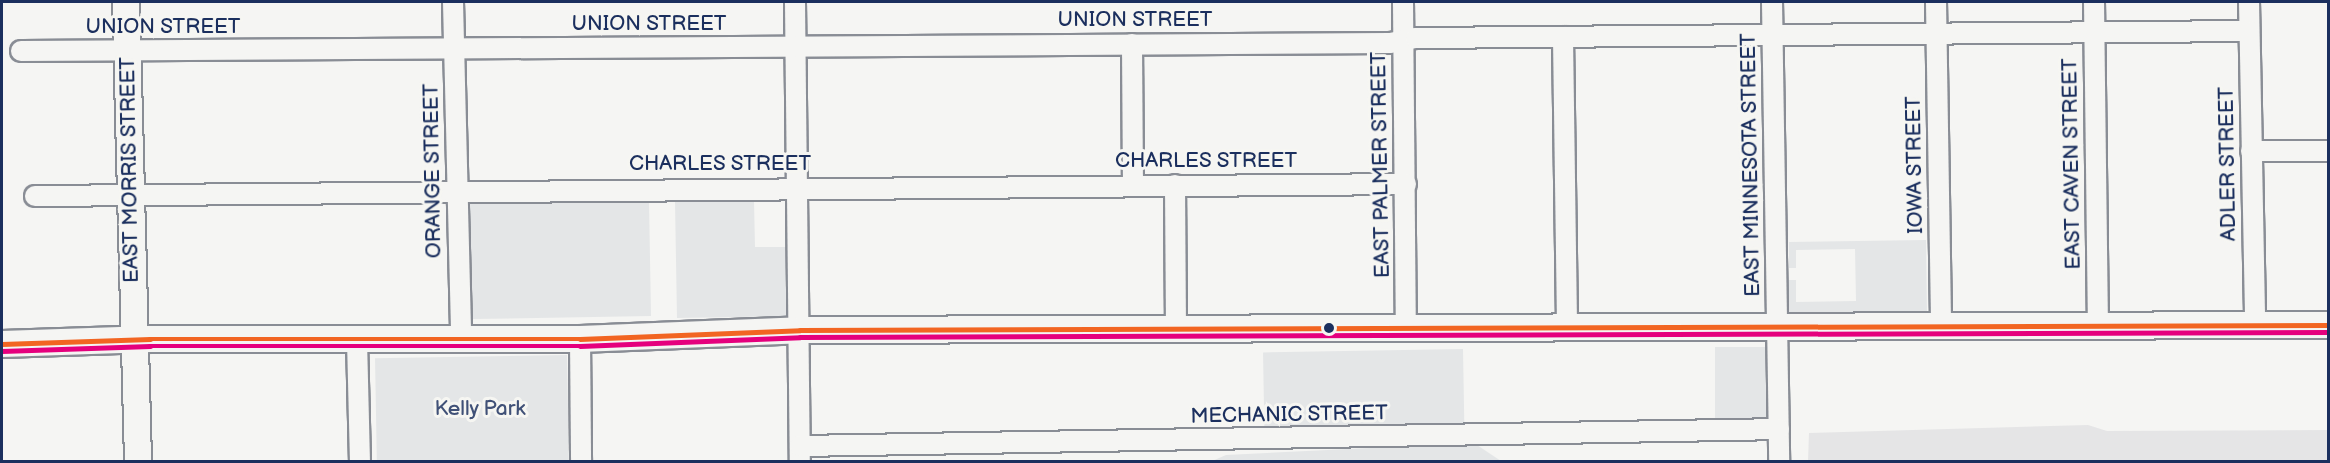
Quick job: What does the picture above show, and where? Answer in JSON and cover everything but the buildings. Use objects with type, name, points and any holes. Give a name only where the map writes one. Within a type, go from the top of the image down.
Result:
[{"type":"main road","name":"EAST MORRIS STREET","points":[[126,2],[138,462]]},
{"type":"main road","points":[[2,344],[134,339],[580,339],[800,330],[1406,328],[1567,330],[2328,325]]},
{"type":"street","name":"ORANGE STREET","points":[[453,2],[461,339]]},
{"type":"street","points":[[795,2],[799,187],[800,454]]},
{"type":"street","name":"EAST PALMER STREET","points":[[1403,2],[1406,328]]},
{"type":"street","name":"EAST MINNESOTA STREET","points":[[1772,2],[1779,462]]},
{"type":"street","name":"IOWA STREET","points":[[1936,2],[1941,327]]},
{"type":"street","name":"EAST CAVEN STREET","points":[[2094,2],[2098,326]]},
{"type":"street","name":"ADLER STREET","points":[[2249,2],[2255,325]]},
{"type":"street","name":"UNION STREET","points":[[21,51],[1132,44],[1563,37],[2249,31]]},
{"type":"street","points":[[1563,37],[1567,330]]},
{"type":"street","points":[[1132,44],[1133,186]]},
{"type":"street","points":[[2251,151],[2328,151]]},
{"type":"street","name":"CHARLES STREET","points":[[35,196],[799,187],[1406,184]]},
{"type":"street","points":[[1175,185],[1176,328]]},
{"type":"street","points":[[580,339],[581,462]]},
{"type":"street","points":[[357,340],[360,462]]},
{"type":"street","name":"MECHANIC STREET","points":[[800,454],[1779,429]]},
{"type":"shaded area","points":[[2088,425],[2107,431],[2328,430],[2328,461],[1808,461],[1809,433]]},
{"type":"green space","points":[[649,201],[651,316],[472,319],[470,204]]},
{"type":"green space","points":[[754,201],[755,247],[791,247],[793,316],[677,318],[675,202]]},
{"type":"green space","points":[[1926,240],[1927,314],[1789,316],[1788,280],[1796,280],[1796,302],[1856,301],[1855,249],[1796,250],[1796,268],[1789,268],[1789,242]]},
{"type":"green space","points":[[1715,347],[1768,347],[1768,423],[1715,423]]},
{"type":"green space","points":[[1463,349],[1464,432],[1264,435],[1263,352]]},
{"type":"green space","name":"Kelly Park","points":[[567,355],[569,461],[377,462],[375,358]]},
{"type":"green space","points":[[1474,443],[1501,461],[1210,462],[1226,455]]},
{"type":"transit line","points":[[2,344],[150,339],[580,339],[800,330],[2328,325]]},
{"type":"transit line","points":[[2,351],[150,346],[580,346],[800,337],[2328,332]]}]
